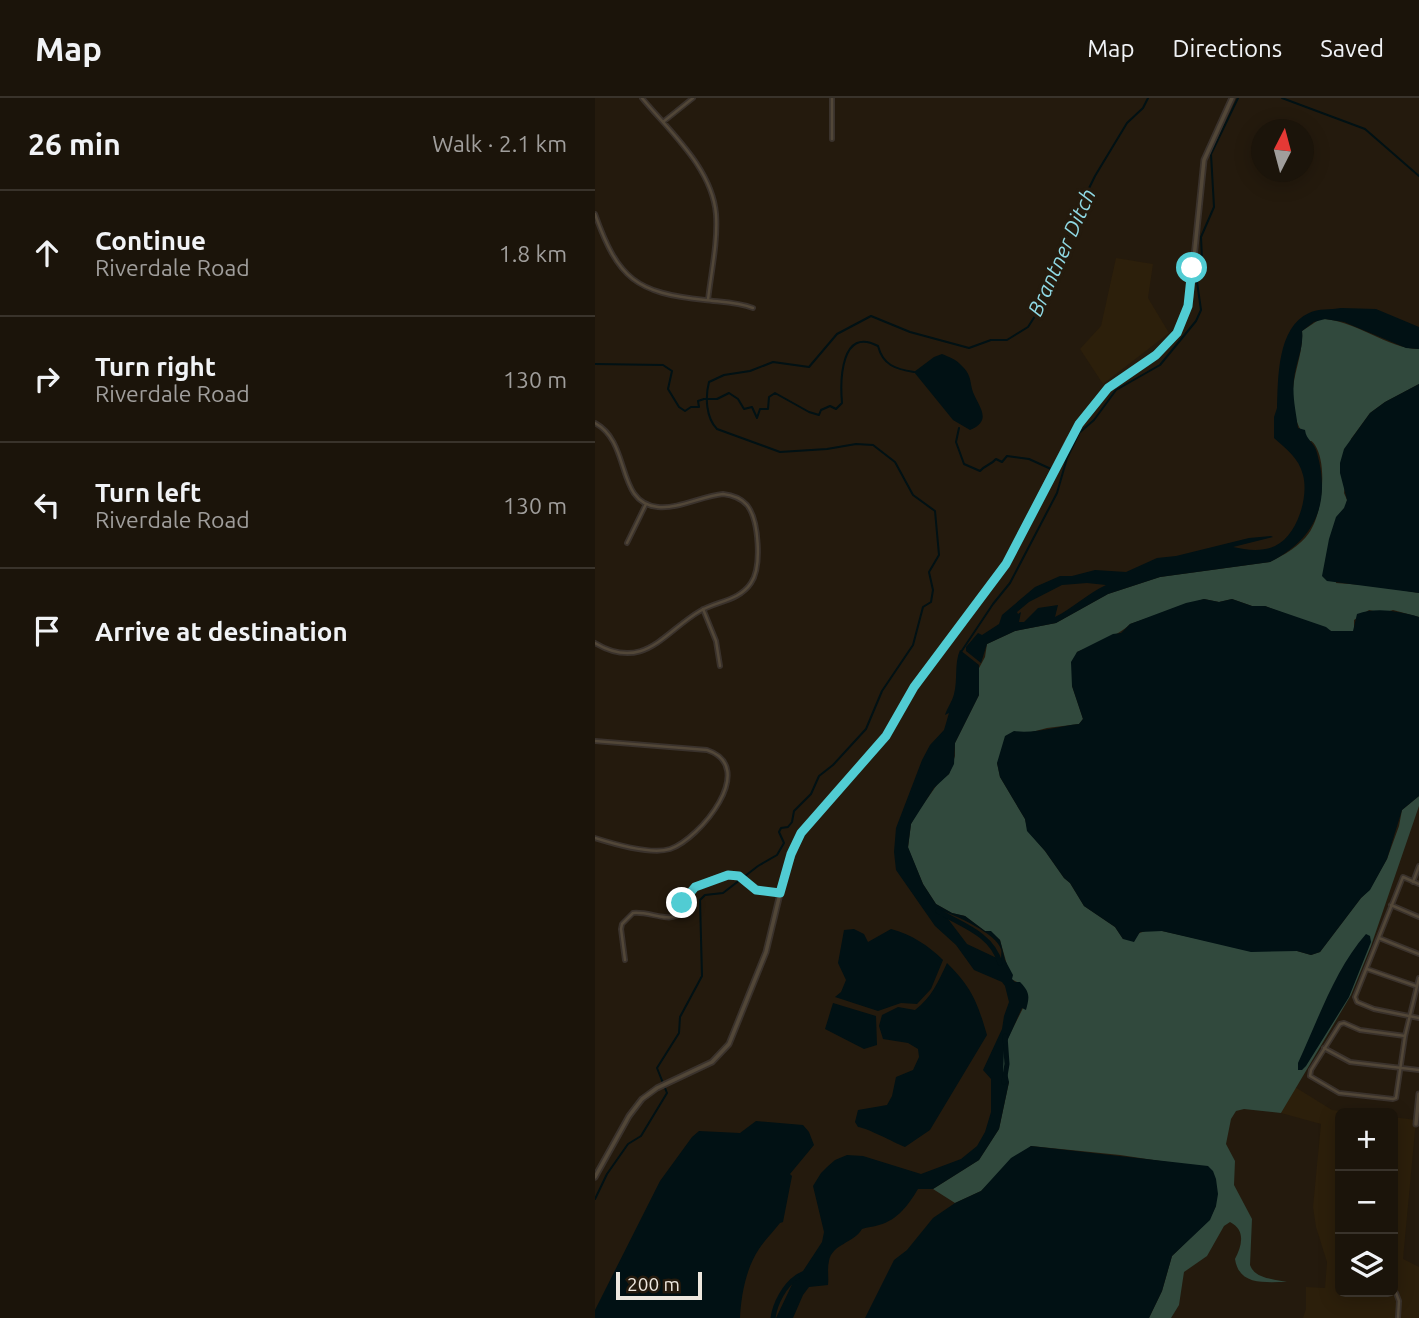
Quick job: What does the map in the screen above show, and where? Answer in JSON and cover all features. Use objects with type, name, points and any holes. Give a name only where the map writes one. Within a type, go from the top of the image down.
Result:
[{"type":"street","points":[[642,98],[699,167],[712,194],[716,218],[708,300]]},
{"type":"street","points":[[663,122],[693,98]]},
{"type":"street","points":[[832,98],[832,139]]},
{"type":"street","points":[[595,1177],[629,1116],[642,1100],[664,1084],[712,1062],[729,1044],[766,952],[791,854],[801,833],[886,736],[914,687],[1006,564],[1079,424],[1108,388],[1156,355],[1180,328],[1190,297],[1204,160],[1232,98]]},
{"type":"street","points":[[595,214],[615,260],[638,283],[661,294],[740,303],[753,308]]},
{"type":"street","points":[[595,235],[602,233]]},
{"type":"street","points":[[595,423],[612,437],[629,486],[636,496],[646,503],[665,507],[723,494],[743,501],[754,524],[758,558],[751,584],[739,595],[703,609],[662,641],[644,650],[620,652],[595,643]]},
{"type":"street","points":[[627,543],[646,503]]},
{"type":"street","points":[[703,609],[716,641],[720,666]]},
{"type":"street","points":[[595,741],[707,750],[717,754],[725,763],[728,780],[719,803],[701,826],[670,849],[637,848],[595,838]]},
{"type":"street","points":[[1413,882],[1419,866]]},
{"type":"street","points":[[625,960],[621,929],[628,916],[641,912],[676,916],[695,887],[728,875],[741,879],[756,890],[780,893]]},
{"type":"street","points":[[1419,884],[1403,877],[1355,999],[1374,1009],[1419,1018]]},
{"type":"street","points":[[1391,905],[1419,917]]},
{"type":"street","points":[[1379,938],[1419,954]]},
{"type":"street","points":[[1367,969],[1416,986]]},
{"type":"street","points":[[1405,1036],[1360,1030],[1341,1023],[1310,1072],[1312,1078],[1343,1094],[1396,1098],[1405,1036],[1419,978]]},
{"type":"street","points":[[1325,1048],[1347,1061],[1419,1070]]},
{"type":"street","points":[[1417,1124],[1419,1094]]},
{"type":"street","points":[[1398,1297],[1398,1318]]},
{"type":"shaded area","points":[[1116,258],[1153,264],[1148,298],[1169,333],[1103,384],[1080,349],[1101,326]]},
{"type":"shaded area","points":[[1341,308],[1376,309],[1419,327],[1419,349],[1406,348],[1344,322],[1325,319],[1314,322],[1302,331],[1293,392],[1298,428],[1305,430],[1316,450],[1322,487],[1316,517],[1299,542],[1270,562],[1160,577],[1108,594],[1056,623],[1015,631],[987,644],[981,663],[966,651],[966,647],[978,633],[982,635],[999,624],[1002,615],[1035,587],[1060,576],[1095,570],[1126,572],[1157,558],[1249,538],[1273,537],[1233,547],[1265,549],[1283,541],[1299,515],[1303,504],[1304,484],[1298,464],[1274,438],[1281,355],[1298,320],[1313,311]],"holes":[[[1062,585],[1106,585],[1055,617],[1058,605],[1038,608],[1024,622],[1019,622],[1021,612],[1017,612],[1029,602]]]},
{"type":"shaded area","points":[[942,354],[957,361],[964,368],[982,411],[981,421],[970,430],[953,420],[914,372]]},
{"type":"shaded area","points":[[1419,384],[1419,593],[1327,581],[1322,576],[1329,539],[1336,517],[1347,500],[1340,473],[1344,449],[1370,413]]},
{"type":"shaded area","points":[[1204,599],[1219,602],[1232,599],[1252,606],[1265,606],[1331,631],[1353,631],[1357,614],[1365,612],[1388,611],[1419,617],[1419,796],[1402,810],[1387,859],[1370,890],[1320,952],[1311,955],[1297,951],[1251,952],[1162,931],[1140,932],[1134,942],[1123,939],[1115,927],[1084,906],[1070,883],[1027,831],[1025,819],[1000,777],[997,763],[1005,736],[1014,731],[1038,731],[1079,724],[1083,719],[1072,686],[1071,662],[1077,652],[1113,634],[1121,633],[1130,624]]},
{"type":"shaded area","points":[[960,650],[979,665],[979,695],[955,743],[954,764],[949,774],[934,788],[911,824],[908,847],[923,884],[936,904],[952,913],[965,916],[985,931],[991,931],[1000,940],[1005,960],[1013,975],[1012,979],[1020,982],[1028,993],[1026,1010],[1022,1008],[1004,1048],[1003,1076],[1007,1073],[1009,1082],[999,1129],[979,1160],[933,1189],[918,1189],[907,1206],[892,1219],[862,1229],[854,1238],[834,1251],[829,1261],[828,1285],[809,1287],[793,1318],[776,1318],[797,1274],[803,1271],[822,1242],[824,1232],[813,1186],[827,1167],[847,1155],[863,1156],[921,1174],[961,1159],[977,1146],[991,1112],[991,1079],[983,1070],[1002,1029],[1009,1002],[1005,986],[1002,982],[974,970],[956,945],[935,926],[896,870],[894,852],[896,828],[922,760],[930,745],[944,730],[949,713],[945,715],[955,688]],"holes":[[[942,911],[992,937],[1001,949],[1001,960],[967,944]]]},
{"type":"shaded area","points":[[854,929],[864,934],[868,942],[891,929],[898,931],[919,941],[943,960],[931,989],[917,1004],[901,1003],[878,1011],[835,997],[841,992],[846,980],[838,963],[844,930]]},
{"type":"shaded area","points":[[1366,934],[1370,936],[1371,942],[1349,997],[1306,1066],[1298,1070],[1298,1063],[1336,979]]},
{"type":"shaded area","points":[[947,963],[973,996],[987,1035],[930,1130],[905,1147],[858,1127],[855,1122],[858,1110],[887,1105],[896,1077],[913,1070],[919,1057],[918,1049],[908,1043],[883,1039],[879,1026],[882,1015],[898,1007],[915,1010],[930,994]]},
{"type":"shaded area","points":[[833,1003],[876,1016],[877,1045],[864,1049],[825,1029]]},
{"type":"shaded area","points":[[1295,1087],[1335,1110],[1335,1297],[1398,1297],[1398,1118],[1416,1120],[1403,1259],[1419,1267],[1419,1318],[1303,1318],[1306,1309],[1306,1287],[1325,1288],[1327,1262],[1313,1207],[1321,1124],[1281,1113]]},
{"type":"shaded area","points":[[756,1121],[803,1125],[814,1145],[790,1174],[792,1176],[783,1222],[754,1257],[743,1292],[740,1318],[595,1318],[595,1310],[660,1181],[692,1137],[699,1131],[740,1133]]},
{"type":"shaded area","points":[[1031,1146],[1208,1166],[1213,1171],[1218,1194],[1210,1220],[1172,1256],[1162,1291],[1149,1318],[865,1318],[894,1260],[907,1250],[933,1218],[955,1203],[981,1191],[1011,1158]]},
{"type":"green space","points":[[1320,319],[1333,320],[1395,344],[1419,349],[1419,384],[1370,413],[1351,439],[1344,493],[1347,500],[1336,583],[1419,593],[1419,617],[1393,610],[1383,613],[1369,610],[1354,620],[1354,631],[1331,631],[1265,606],[1252,606],[1232,599],[1219,602],[1204,599],[1130,624],[1112,637],[1077,652],[1072,686],[1083,719],[1079,724],[1028,733],[997,763],[1000,777],[1025,819],[1028,831],[1070,883],[1084,906],[1115,927],[1123,939],[1148,930],[1162,931],[1212,942],[1297,951],[1311,955],[1320,952],[1370,889],[1387,859],[1402,810],[1419,796],[1419,806],[1371,946],[1351,995],[1281,1113],[1244,1109],[1236,1111],[1231,1119],[1226,1144],[1235,1161],[1234,1185],[1252,1219],[1250,1265],[1260,1276],[1287,1282],[1254,1281],[1242,1274],[1235,1259],[1241,1244],[1239,1229],[1230,1222],[1224,1226],[1207,1256],[1184,1272],[1179,1305],[1171,1318],[1149,1318],[1162,1291],[1172,1256],[1209,1220],[1216,1206],[1199,1165],[1031,1146],[981,1191],[955,1203],[933,1189],[979,1160],[999,1129],[1009,1082],[1003,1076],[1002,1055],[1023,1008],[1019,983],[1011,979],[1000,940],[965,916],[952,913],[936,904],[923,884],[908,848],[911,824],[939,782],[949,774],[955,756],[955,743],[979,695],[978,670],[985,657],[987,644],[1015,631],[1056,623],[1108,594],[1160,577],[1270,562],[1305,538],[1314,525],[1320,503],[1321,465],[1315,445],[1306,438],[1297,423],[1293,395],[1302,331]]},
{"type":"waterway","name":"Brantner Ditch","points":[[595,1199],[607,1174],[628,1144],[641,1136],[667,1093],[657,1068],[679,1033],[680,1017],[702,976],[700,900],[705,895],[723,893],[777,855],[784,843],[779,832],[781,828],[788,827],[792,822],[794,811],[811,794],[819,776],[833,765],[866,729],[882,691],[913,645],[923,607],[931,602],[933,590],[929,572],[939,555],[935,511],[913,495],[895,462],[873,445],[856,444],[780,452],[717,429],[707,407],[709,382],[724,375],[750,371],[773,362],[809,367],[837,334],[871,316],[910,332],[969,348],[991,340],[1007,340],[1028,327],[1046,299],[1071,225],[1095,176],[1127,123],[1143,108],[1148,98]]},
{"type":"waterway","points":[[961,652],[1010,583],[1057,493],[1067,458],[1079,433],[1094,420],[1116,390],[1160,365],[1196,321],[1201,310],[1197,282],[1202,260],[1201,237],[1214,207],[1211,154],[1238,98]]},
{"type":"waterway","points":[[1282,98],[1365,129],[1419,176]]},
{"type":"waterway","points":[[595,364],[663,365],[672,371],[668,389],[679,407],[685,411],[691,407],[699,407],[698,401],[717,399],[729,393],[738,399],[744,409],[752,407],[757,418],[760,409],[768,409],[769,397],[775,393],[819,415],[821,410],[830,406],[836,409],[842,403],[845,358],[856,343],[866,342],[878,346],[883,358],[891,365],[914,372]]},
{"type":"waterway","points":[[959,428],[956,442],[964,464],[980,471],[996,459],[1002,462],[1007,456],[1029,459],[1051,469]]},
{"type":"waterway","points":[[938,911],[983,937],[996,953],[1000,963]]},
{"type":"waterway","points":[[1004,1082],[1007,1064],[1005,1036]]},
{"type":"waterway","points":[[773,1318],[781,1295],[797,1277]]},
{"type":"route","points":[[682,903],[695,887],[728,875],[739,876],[756,890],[780,893],[791,854],[801,833],[886,736],[914,687],[1006,564],[1079,424],[1108,388],[1156,355],[1177,333],[1188,306],[1192,268]]}]
